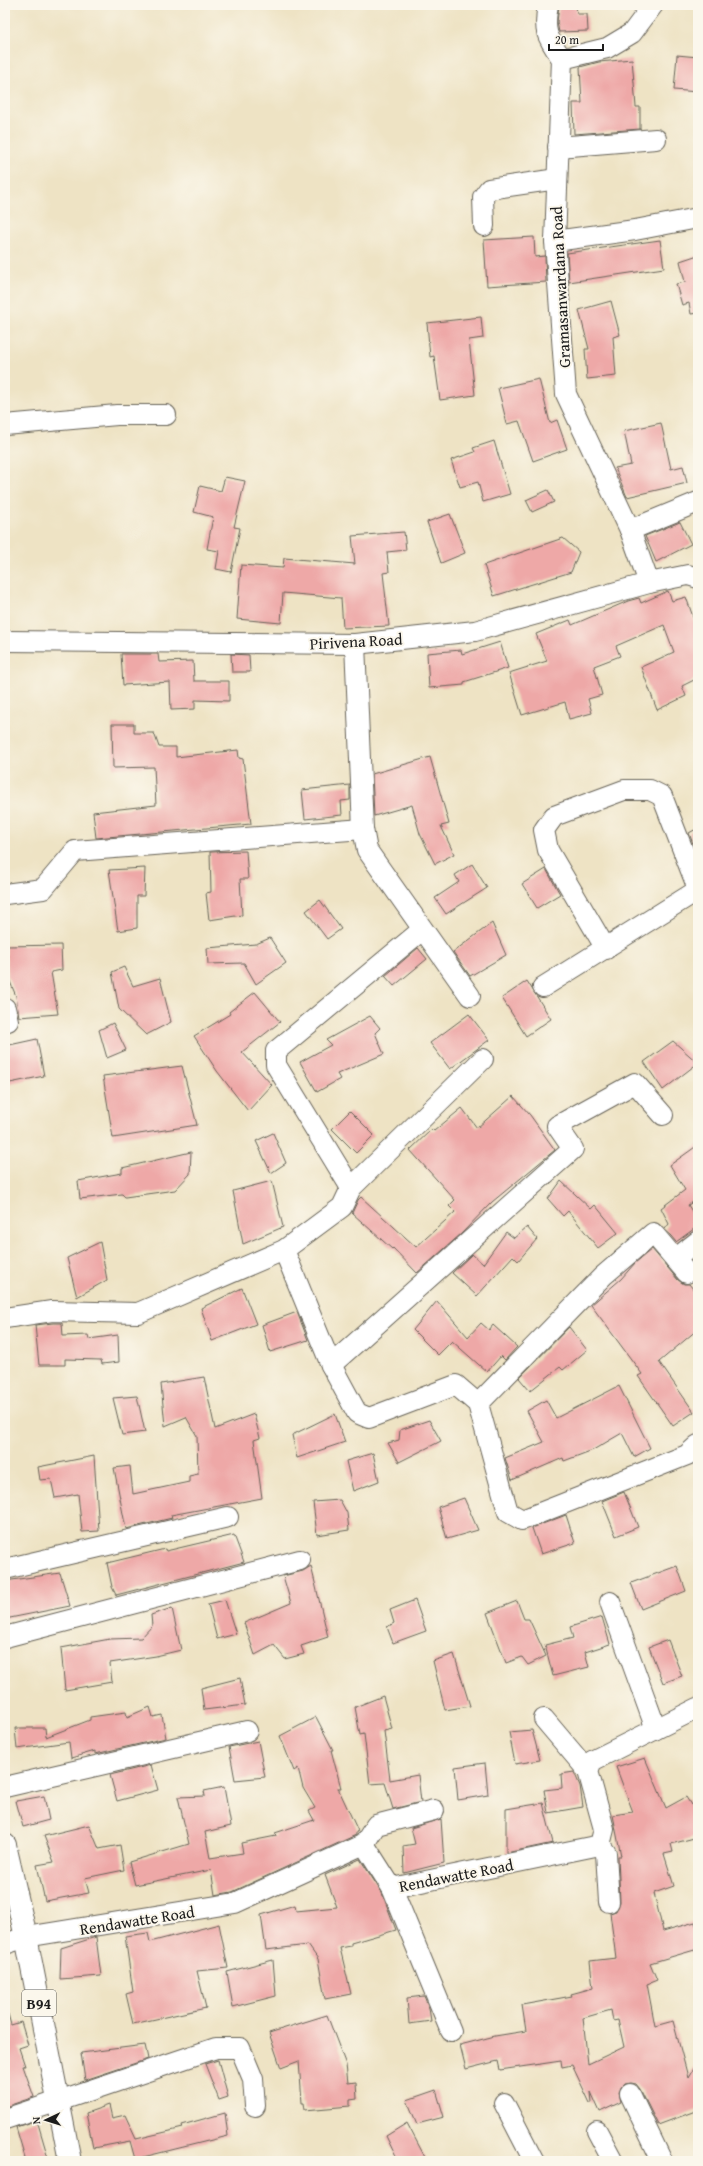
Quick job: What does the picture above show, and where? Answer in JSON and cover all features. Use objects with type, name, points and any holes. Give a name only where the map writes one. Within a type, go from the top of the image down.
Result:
[{"type":"main road","name":"B94","points":[[5,1845],[26,1937],[70,2161]]},
{"type":"street","points":[[548,5],[544,26],[550,41],[562,59],[607,48],[632,33],[653,5]]},
{"type":"street","name":"Gramasanwardana Road","points":[[562,59],[555,241],[566,394],[630,530],[649,583]]},
{"type":"street","points":[[558,147],[656,138]]},
{"type":"street","points":[[484,226],[482,197],[489,189],[557,179]]},
{"type":"street","points":[[555,241],[635,230],[698,218]]},
{"type":"street","points":[[5,425],[117,415],[166,416]]},
{"type":"street","points":[[630,530],[698,502]]},
{"type":"street","name":"Pirivena Road","points":[[5,641],[354,644],[475,631],[649,583],[688,575],[698,578]]},
{"type":"street","points":[[354,644],[363,829],[366,850],[470,996]]},
{"type":"street","points":[[543,987],[606,948],[698,890],[662,796],[650,790],[624,790],[554,816],[544,830],[548,850],[606,948]]},
{"type":"street","points":[[5,894],[44,889],[75,851],[363,829]]},
{"type":"street","points":[[351,1188],[276,1065],[276,1051],[422,930]]},
{"type":"street","points":[[5,1318],[52,1311],[138,1314],[284,1250],[342,1207],[351,1188],[483,1059]]},
{"type":"street","points":[[331,1366],[574,1149],[558,1126],[635,1083],[663,1116]]},
{"type":"street","points":[[478,1404],[603,1276],[653,1233],[681,1266],[698,1241]]},
{"type":"street","points":[[284,1250],[331,1366],[357,1413],[369,1418],[456,1385],[478,1404],[508,1512],[522,1520],[687,1455],[698,1445]]},
{"type":"street","points":[[5,1569],[228,1517]]},
{"type":"street","points":[[5,1637],[300,1560]]},
{"type":"street","points":[[610,1602],[656,1729]]},
{"type":"street","points":[[588,1771],[592,1761],[698,1708]]},
{"type":"street","points":[[544,1719],[588,1771],[604,1829],[600,1845],[606,1853],[609,1902]]},
{"type":"street","points":[[5,1787],[247,1731]]},
{"type":"street","points":[[364,1844],[376,1825],[434,1810]]},
{"type":"street","name":"Rendawatte Road","points":[[5,1944],[26,1937],[235,1903],[364,1844],[392,1888],[600,1845]]},
{"type":"street","points":[[392,1888],[451,2031]]},
{"type":"street","points":[[5,2119],[216,2048],[240,2048],[253,2079],[255,2106]]},
{"type":"street","points":[[630,2094],[662,2161]]},
{"type":"street","points":[[504,2102],[534,2161]]},
{"type":"street","points":[[597,2131],[613,2161]]},
{"type":"building","points":[[559,5],[576,5],[577,14],[587,14],[588,31],[559,32],[557,22]]},
{"type":"building","points":[[677,55],[698,57],[698,92],[674,90]]},
{"type":"building","points":[[632,59],[636,107],[640,107],[640,129],[574,134],[573,103],[582,103],[580,67],[599,62]]},
{"type":"building","points":[[534,237],[535,257],[545,256],[546,282],[487,286],[484,240]]},
{"type":"building","points":[[660,240],[664,268],[569,282],[567,253]]},
{"type":"building","points":[[698,255],[698,313],[691,314],[689,303],[682,305],[676,284],[685,282],[680,261]]},
{"type":"building","points":[[611,301],[620,335],[613,337],[616,376],[587,379],[585,349],[589,349],[579,310]]},
{"type":"building","points":[[481,317],[483,338],[469,340],[475,395],[440,400],[434,356],[430,357],[427,323]]},
{"type":"building","points":[[539,379],[550,423],[557,420],[567,449],[533,461],[519,421],[507,424],[498,388]]},
{"type":"building","points":[[661,423],[671,469],[683,466],[687,483],[627,497],[615,468],[631,465],[624,431]]},
{"type":"building","points":[[494,441],[510,494],[483,502],[478,482],[460,487],[451,460],[475,452],[473,448]]},
{"type":"building","points":[[225,477],[245,481],[234,527],[240,528],[231,572],[216,569],[219,551],[207,549],[213,517],[194,512],[200,486],[221,491]]},
{"type":"building","points":[[548,490],[554,502],[532,512],[526,500]]},
{"type":"building","points":[[450,514],[465,553],[441,563],[427,522]]},
{"type":"building","points":[[680,522],[691,544],[656,562],[645,536]]},
{"type":"building","points":[[404,532],[406,550],[387,552],[389,572],[383,573],[389,626],[343,628],[341,598],[283,593],[281,623],[237,619],[241,565],[283,568],[284,558],[355,564],[352,536]]},
{"type":"building","points":[[563,538],[579,552],[571,572],[494,596],[484,565]]},
{"type":"building","points":[[668,591],[672,601],[686,597],[698,631],[698,678],[682,686],[686,696],[657,710],[641,667],[674,652],[664,625],[616,646],[620,656],[594,666],[602,695],[588,699],[592,713],[569,719],[565,702],[522,715],[509,673],[547,661],[536,634],[570,620],[572,625],[628,601],[639,598],[641,603]]},
{"type":"building","points":[[500,642],[508,668],[464,682],[464,685],[429,688],[427,653],[461,650],[462,654]]},
{"type":"building","points":[[121,654],[158,654],[159,662],[193,661],[194,681],[229,681],[229,701],[195,700],[195,709],[171,710],[170,682],[123,685]]},
{"type":"building","points":[[231,654],[249,655],[250,672],[232,672]]},
{"type":"building","points":[[112,724],[134,724],[134,733],[154,733],[159,747],[176,747],[176,757],[238,750],[239,758],[243,759],[251,824],[96,838],[93,812],[156,805],[154,767],[113,768]]},
{"type":"building","points":[[430,757],[449,824],[441,826],[454,854],[435,864],[420,834],[412,805],[374,816],[372,774]]},
{"type":"building","points":[[350,785],[350,800],[341,801],[342,815],[305,819],[302,790]]},
{"type":"building","points":[[698,828],[698,857],[689,833]]},
{"type":"building","points":[[246,851],[248,879],[240,879],[242,915],[209,920],[206,893],[211,892],[210,852]]},
{"type":"building","points":[[472,864],[487,888],[446,914],[435,898],[459,882],[455,875]]},
{"type":"building","points":[[145,868],[144,896],[137,896],[137,928],[118,931],[109,870]]},
{"type":"building","points":[[546,869],[560,894],[537,908],[522,884]]},
{"type":"building","points":[[320,900],[341,929],[327,939],[306,911]]},
{"type":"building","points":[[492,923],[506,955],[470,976],[453,952]]},
{"type":"building","points":[[270,938],[286,963],[256,984],[244,963],[208,964],[207,948],[256,944]]},
{"type":"building","points":[[61,945],[62,970],[51,972],[58,1014],[19,1017],[16,996],[8,977],[6,946]]},
{"type":"building","points":[[418,948],[427,959],[394,986],[385,976]]},
{"type":"building","points":[[124,967],[133,986],[160,978],[171,1022],[146,1035],[119,1009],[112,972]]},
{"type":"building","points":[[527,981],[551,1019],[526,1036],[502,998]]},
{"type":"building","points":[[255,992],[280,1022],[242,1052],[272,1085],[248,1111],[217,1071],[194,1036],[230,1014],[229,1012]]},
{"type":"building","points":[[469,1014],[489,1040],[450,1069],[430,1043]]},
{"type":"building","points":[[370,1016],[380,1028],[375,1033],[384,1054],[337,1074],[340,1079],[317,1092],[300,1062],[331,1045],[326,1040]]},
{"type":"building","points":[[113,1023],[126,1050],[107,1058],[99,1030]]},
{"type":"building","points":[[37,1039],[44,1076],[5,1084],[5,1046]]},
{"type":"building","points":[[673,1041],[698,1063],[663,1090],[644,1062]]},
{"type":"building","points":[[182,1066],[197,1125],[113,1138],[103,1076]]},
{"type":"building","points":[[513,1096],[530,1115],[555,1150],[492,1202],[461,1234],[417,1273],[393,1248],[392,1249],[352,1213],[358,1200],[361,1197],[416,1247],[455,1212],[449,1206],[455,1200],[410,1150],[432,1129],[434,1131],[462,1108],[477,1128]]},
{"type":"building","points":[[350,1111],[374,1135],[356,1153],[332,1129]]},
{"type":"building","points":[[273,1133],[286,1163],[271,1173],[256,1141]]},
{"type":"building","points":[[698,1145],[698,1211],[693,1202],[688,1205],[698,1221],[698,1226],[676,1242],[665,1229],[669,1224],[661,1208],[685,1190],[670,1165]]},
{"type":"building","points":[[191,1152],[190,1174],[175,1190],[125,1197],[122,1194],[80,1199],[78,1181],[122,1173],[122,1168]]},
{"type":"building","points":[[272,1181],[283,1227],[243,1244],[233,1191]]},
{"type":"building","points":[[561,1181],[591,1209],[595,1205],[618,1233],[598,1248],[568,1211],[563,1216],[548,1199]]},
{"type":"building","points":[[527,1227],[537,1239],[518,1261],[513,1256],[477,1296],[452,1273],[472,1254],[483,1264],[506,1232],[514,1238]]},
{"type":"building","points":[[100,1242],[107,1280],[77,1297],[67,1258]]},
{"type":"building","points":[[652,1249],[678,1280],[684,1284],[689,1284],[698,1295],[698,1329],[659,1362],[694,1412],[673,1426],[638,1376],[642,1374],[591,1305]]},
{"type":"building","points":[[242,1288],[256,1324],[212,1341],[201,1308]]},
{"type":"building","points":[[437,1301],[468,1337],[481,1323],[489,1330],[493,1325],[517,1347],[505,1360],[501,1356],[487,1372],[452,1341],[438,1355],[413,1330]]},
{"type":"building","points":[[297,1312],[308,1340],[270,1352],[262,1325]]},
{"type":"building","points":[[62,1323],[63,1336],[88,1335],[89,1339],[118,1335],[119,1362],[102,1364],[101,1360],[65,1359],[65,1365],[39,1365],[35,1325]]},
{"type":"building","points":[[569,1327],[587,1350],[563,1370],[560,1367],[530,1391],[519,1378]]},
{"type":"building","points":[[204,1377],[215,1429],[254,1414],[260,1438],[254,1440],[262,1498],[171,1515],[172,1518],[126,1529],[114,1468],[130,1466],[133,1494],[189,1482],[189,1476],[198,1474],[197,1436],[186,1417],[165,1426],[161,1384]]},
{"type":"building","points":[[619,1386],[650,1448],[634,1457],[622,1433],[593,1450],[564,1461],[563,1458],[512,1480],[505,1458],[544,1442],[527,1411],[546,1400],[556,1418]]},
{"type":"building","points":[[137,1396],[145,1432],[122,1435],[113,1398]]},
{"type":"building","points":[[335,1414],[345,1442],[297,1458],[292,1435]]},
{"type":"building","points":[[429,1420],[441,1441],[399,1462],[388,1443],[399,1440],[400,1430]]},
{"type":"building","points":[[373,1453],[379,1481],[353,1491],[346,1461]]},
{"type":"building","points":[[94,1456],[99,1531],[82,1532],[78,1494],[55,1498],[51,1479],[40,1480],[38,1467]]},
{"type":"building","points":[[624,1492],[638,1527],[616,1536],[602,1501]]},
{"type":"building","points":[[464,1498],[478,1530],[447,1539],[438,1507]]},
{"type":"building","points":[[340,1500],[347,1513],[349,1530],[317,1535],[313,1502]]},
{"type":"building","points":[[566,1515],[575,1543],[541,1554],[532,1528]]},
{"type":"building","points":[[234,1535],[244,1562],[116,1595],[112,1587],[107,1563]]},
{"type":"building","points":[[311,1566],[328,1637],[301,1646],[304,1654],[285,1659],[274,1645],[255,1655],[244,1623],[291,1603],[283,1576],[303,1571]]},
{"type":"building","points":[[677,1566],[686,1591],[641,1609],[631,1583]]},
{"type":"building","points":[[60,1573],[70,1606],[5,1619],[5,1581]]},
{"type":"building","points":[[225,1600],[236,1634],[217,1639],[208,1604]]},
{"type":"building","points":[[415,1600],[426,1631],[393,1643],[387,1627],[394,1623],[390,1610]]},
{"type":"building","points":[[517,1601],[524,1619],[529,1619],[546,1656],[528,1665],[522,1657],[506,1663],[487,1613]]},
{"type":"building","points":[[172,1608],[181,1650],[156,1656],[110,1663],[112,1682],[65,1690],[61,1648],[110,1639],[141,1638],[152,1626],[151,1615]]},
{"type":"building","points":[[602,1617],[610,1644],[585,1652],[589,1667],[553,1676],[545,1645],[573,1638],[570,1627]]},
{"type":"building","points":[[668,1640],[682,1676],[663,1683],[649,1647]]},
{"type":"building","points":[[454,1654],[470,1706],[445,1710],[433,1661]]},
{"type":"building","points":[[240,1678],[245,1705],[204,1710],[201,1688]]},
{"type":"building","points":[[383,1696],[392,1729],[384,1731],[390,1780],[418,1775],[421,1802],[393,1809],[385,1783],[370,1784],[364,1734],[360,1735],[355,1707]]},
{"type":"building","points":[[150,1707],[153,1717],[162,1715],[166,1738],[95,1754],[95,1751],[71,1758],[69,1742],[17,1749],[15,1728],[45,1728],[46,1737],[90,1720],[90,1717],[126,1712],[127,1717]]},
{"type":"building","points":[[316,1717],[333,1750],[331,1750],[341,1788],[338,1788],[358,1831],[356,1832],[356,1835],[232,1892],[215,1895],[211,1870],[135,1885],[129,1862],[189,1844],[178,1797],[205,1796],[204,1791],[224,1787],[231,1826],[205,1832],[210,1858],[243,1853],[241,1843],[276,1836],[275,1833],[314,1820],[309,1811],[315,1808],[303,1788],[298,1768],[294,1771],[280,1736]]},
{"type":"building","points":[[532,1730],[540,1760],[515,1764],[509,1732]]},
{"type":"building","points":[[258,1741],[265,1777],[235,1780],[229,1747]]},
{"type":"building","points":[[645,1758],[666,1808],[686,1797],[691,1805],[698,1801],[698,1837],[671,1844],[673,1852],[664,1854],[674,1886],[654,1893],[663,1931],[695,1922],[698,1930],[698,1949],[650,1963],[657,1980],[647,1984],[655,2026],[673,2021],[688,2077],[698,2060],[698,2110],[658,2125],[636,2084],[625,2084],[619,2093],[621,2102],[600,2112],[591,2092],[592,2103],[590,2103],[572,2065],[562,2067],[561,2061],[500,2070],[498,2061],[466,2069],[460,2045],[495,2036],[526,2031],[522,2005],[572,1996],[571,1994],[593,1988],[590,1961],[616,1958],[610,1913],[616,1911],[620,1902],[618,1856],[621,1856],[613,1815],[633,1812],[616,1767]],"holes":[[[611,2010],[613,2021],[618,2020],[624,2047],[588,2064],[583,2018]]]},
{"type":"building","points":[[485,1763],[488,1795],[458,1800],[455,1767]]},
{"type":"building","points":[[151,1765],[158,1790],[117,1801],[110,1775]]},
{"type":"building","points":[[574,1772],[580,1786],[583,1807],[548,1813],[544,1790],[562,1788],[561,1774]]},
{"type":"building","points":[[44,1796],[49,1820],[23,1827],[16,1801]]},
{"type":"building","points":[[543,1803],[553,1843],[506,1853],[506,1809]]},
{"type":"building","points":[[441,1819],[444,1863],[404,1873],[403,1846],[415,1844],[411,1828]]},
{"type":"building","points":[[89,1825],[99,1849],[120,1845],[124,1870],[85,1878],[89,1893],[45,1901],[37,1865],[54,1862],[44,1836]]},
{"type":"building","points":[[360,1859],[382,1893],[396,1930],[351,1943],[351,1946],[340,1948],[351,1994],[325,1999],[318,1959],[308,1945],[266,1950],[261,1915],[295,1905],[296,1911],[337,1907],[325,1875]]},
{"type":"building","points":[[219,1924],[228,1968],[197,1971],[206,2008],[133,2024],[126,1994],[133,1992],[125,1936],[148,1933],[150,1942]]},
{"type":"building","points":[[96,1937],[101,1976],[60,1979],[61,1948]]},
{"type":"building","points":[[273,1960],[276,1996],[233,2007],[227,1972]]},
{"type":"building","points":[[424,1996],[429,2008],[431,2021],[409,2024],[407,1998]]},
{"type":"building","points":[[5,2014],[8,2014],[11,2025],[21,2022],[28,2045],[19,2048],[25,2066],[23,2066],[34,2097],[5,2107]]},
{"type":"building","points":[[327,2015],[346,2065],[348,2083],[356,2082],[357,2099],[350,2100],[350,2106],[305,2110],[304,2103],[302,2103],[299,2061],[281,2068],[269,2033]]},
{"type":"building","points":[[145,2045],[148,2059],[85,2080],[81,2053]]},
{"type":"building","points":[[218,2060],[228,2097],[219,2100],[205,2064]]},
{"type":"building","points":[[436,2090],[444,2117],[417,2124],[407,2100]]},
{"type":"building","points":[[109,2105],[112,2118],[125,2115],[136,2139],[183,2128],[182,2125],[225,2113],[228,2136],[135,2159],[130,2141],[93,2148],[86,2113]]},
{"type":"building","points":[[37,2120],[49,2161],[26,2161],[16,2127]]},
{"type":"building","points":[[407,2123],[427,2161],[398,2161],[386,2136]]}]
